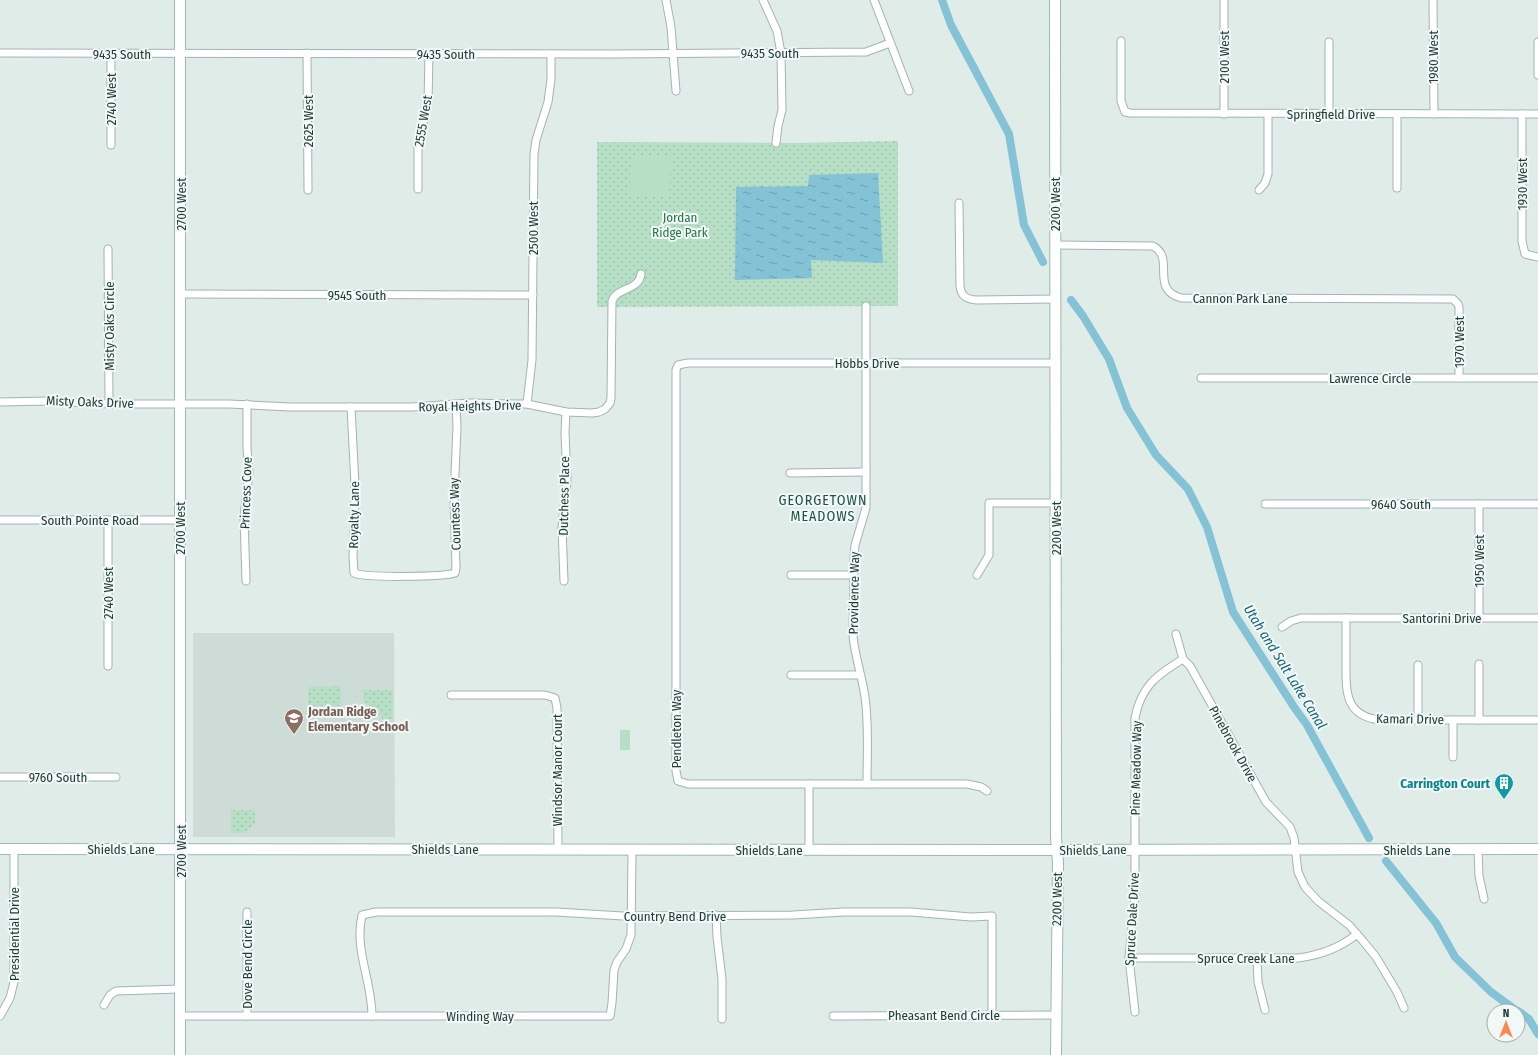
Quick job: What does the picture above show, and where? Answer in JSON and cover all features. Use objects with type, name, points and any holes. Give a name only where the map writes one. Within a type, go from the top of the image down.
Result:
[{"type":"main road","name":"2700 West","points":[[180,0],[180,1055]]},
{"type":"main road","name":"2200 West","points":[[1055,0],[1056,1055]]},
{"type":"main road","name":"Shields Lane","points":[[0,848],[558,850],[1538,849]]},
{"type":"street","points":[[666,0],[671,27],[676,91]]},
{"type":"street","points":[[763,0],[777,31],[781,53],[782,102],[776,143]]},
{"type":"street","points":[[874,0],[909,91]]},
{"type":"street","name":"2100 West","points":[[1224,0],[1224,114]]},
{"type":"street","name":"1980 West","points":[[1433,0],[1434,114]]},
{"type":"street","name":"Springfield Drive","points":[[1121,41],[1121,101],[1124,112],[1135,114],[1538,114]]},
{"type":"street","points":[[1329,42],[1329,114]]},
{"type":"street","points":[[1538,42],[1538,75]]},
{"type":"street","name":"9435 South","points":[[0,53],[781,53],[866,52],[890,43]]},
{"type":"street","name":"2625 West","points":[[308,53],[308,190]]},
{"type":"street","name":"2740 West","points":[[111,54],[111,145]]},
{"type":"street","name":"2555 West","points":[[418,189],[418,143],[428,103],[429,54]]},
{"type":"street","name":"2500 West","points":[[527,404],[532,360],[534,154],[536,140],[548,102],[551,79],[551,54]]},
{"type":"street","points":[[1259,190],[1265,183],[1268,174],[1268,114]]},
{"type":"street","points":[[1397,114],[1397,188]]},
{"type":"street","name":"1930 West","points":[[1522,114],[1522,241],[1525,254],[1538,257]]},
{"type":"street","points":[[959,203],[960,286],[963,295],[966,298],[976,300],[1055,299]]},
{"type":"street","name":"Cannon Park Lane","points":[[1055,245],[1153,246],[1159,250],[1162,255],[1163,278],[1165,286],[1170,293],[1181,298],[1450,298],[1456,301],[1458,307]]},
{"type":"street","name":"Misty Oaks Circle","points":[[108,249],[109,404]]},
{"type":"street","name":"Royal Heights Drive","points":[[181,404],[247,404],[290,407],[412,407],[456,404],[527,404],[566,412],[599,412],[605,409],[610,403],[612,392],[612,301],[616,293],[637,284],[640,280],[641,274]]},
{"type":"street","name":"9545 South","points":[[181,294],[532,295]]},
{"type":"street","name":"Providence Way","points":[[866,306],[866,508],[855,545],[853,575],[854,648],[866,706],[866,784]]},
{"type":"street","name":"1970 West","points":[[1458,307],[1459,378]]},
{"type":"street","name":"Hobbs Drive","points":[[678,365],[688,363],[1056,363]]},
{"type":"street","name":"Pendleton Way","points":[[678,365],[676,376],[676,776],[678,781],[688,784],[967,784],[981,787],[987,791]]},
{"type":"street","name":"Lawrence Circle","points":[[1202,378],[1538,378]]},
{"type":"street","name":"Misty Oaks Drive","points":[[0,402],[50,401],[109,404],[181,404]]},
{"type":"street","name":"Princess Cove","points":[[246,581],[244,517],[249,473],[247,448],[247,404]]},
{"type":"street","name":"Countess Way","points":[[404,576],[441,576],[455,573],[457,562],[454,497],[457,427],[456,404]]},
{"type":"street","name":"Royalty Lane","points":[[351,407],[355,485],[354,573],[367,576],[404,576]]},
{"type":"street","name":"Dutchess Place","points":[[564,581],[562,521],[567,480],[565,432],[566,412]]},
{"type":"street","points":[[790,472],[866,472]]},
{"type":"street","points":[[977,575],[989,555],[989,503],[1056,503]]},
{"type":"street","name":"9640 South","points":[[1265,504],[1538,504]]},
{"type":"street","name":"1950 West","points":[[1479,504],[1479,618]]},
{"type":"street","name":"South Pointe Road","points":[[0,520],[180,520]]},
{"type":"street","name":"2740 West","points":[[108,520],[108,666]]},
{"type":"street","points":[[791,575],[853,575]]},
{"type":"street","name":"Santorini Drive","points":[[1282,627],[1291,621],[1301,618],[1538,618]]},
{"type":"street","name":"Kamari Drive","points":[[1346,618],[1346,694],[1352,706],[1362,715],[1374,719],[1538,720]]},
{"type":"street","name":"Pinebrook Drive","points":[[1176,634],[1183,659],[1190,666],[1266,802],[1290,827],[1293,833],[1294,850],[1299,877],[1308,892],[1357,934],[1376,958],[1397,992],[1404,1008]]},
{"type":"street","name":"Pine Meadow Way","points":[[1135,850],[1135,726],[1137,710],[1142,695],[1151,682],[1162,672],[1183,659]]},
{"type":"street","points":[[1479,664],[1479,720]]},
{"type":"street","points":[[1418,665],[1418,720]]},
{"type":"street","points":[[790,675],[860,675]]},
{"type":"street","name":"Windsor Manor Court","points":[[452,695],[545,695],[555,698],[557,708],[558,850]]},
{"type":"street","points":[[1453,720],[1453,757]]},
{"type":"street","name":"9760 South","points":[[0,777],[116,777]]},
{"type":"street","points":[[809,784],[809,850]]},
{"type":"street","name":"Presidential Drive","points":[[0,1016],[10,998],[14,982],[14,848]]},
{"type":"street","points":[[1478,849],[1479,876],[1484,899]]},
{"type":"street","name":"Winding Way","points":[[180,1016],[610,1016],[614,970],[629,942],[631,935],[632,850]]},
{"type":"street","name":"Spruce Dale Drive","points":[[1135,850],[1135,896],[1129,958],[1135,1012]]},
{"type":"street","name":"Dove Bend Circle","points":[[247,912],[247,1016]]},
{"type":"street","name":"Country Bend Drive","points":[[372,1016],[371,994],[360,948],[360,922],[362,915],[376,912],[556,912],[632,916],[792,916],[827,913],[910,912],[971,917],[992,916],[992,1015]]},
{"type":"street","points":[[716,916],[722,979],[722,1019]]},
{"type":"street","name":"Spruce Creek Lane","points":[[1129,958],[1298,958],[1317,954],[1343,944],[1357,934]]},
{"type":"street","points":[[1257,958],[1258,982],[1265,1010]]},
{"type":"street","points":[[104,1006],[110,995],[116,991],[180,989]]},
{"type":"street","name":"Pheasant Bend Circle","points":[[833,1016],[1056,1015]]},
{"type":"shaded area","name":"Jordan Ridge Elementary School","points":[[193,633],[394,633],[395,837],[193,837]]},
{"type":"green space","name":"Jordan Ridge Park","points":[[898,141],[898,306],[597,307],[597,142],[793,143]]},
{"type":"green space","points":[[631,156],[671,157],[669,197],[629,195]]},
{"type":"green space","points":[[341,686],[341,706],[308,706],[308,687]]},
{"type":"green space","points":[[363,690],[393,690],[393,719],[383,719],[363,700]]},
{"type":"green space","points":[[620,730],[630,730],[630,750],[620,750]]},
{"type":"green space","points":[[231,810],[255,810],[255,823],[244,833],[231,833]]},
{"type":"water","points":[[878,173],[883,263],[811,260],[812,278],[735,280],[736,187],[808,186],[809,175]]},
{"type":"waterway","name":"Utah and Salt Lake Canal","points":[[942,0],[951,25],[1009,134],[1024,225],[1043,262]]},
{"type":"waterway","name":"Utah and Salt Lake Canal","points":[[1071,300],[1083,316],[1109,359],[1127,408],[1156,455],[1188,489],[1207,527],[1233,612],[1307,725],[1369,838]]},
{"type":"waterway","name":"Utah and Salt Lake Canal","points":[[1386,861],[1436,923],[1455,957],[1491,992],[1506,1003]]},
{"type":"waterway","name":"Utah and Salt Lake Canal","points":[[1526,1017],[1529,1019],[1538,1034]]},
{"type":"place","name":"Jordan Ridge Elementary School","points":[[294,735]]},
{"type":"place","name":"Carrington Court","points":[[1504,800]]},
{"type":"district","name":"GEORGETOWN MEADOWS","points":[[823,508]]}]
